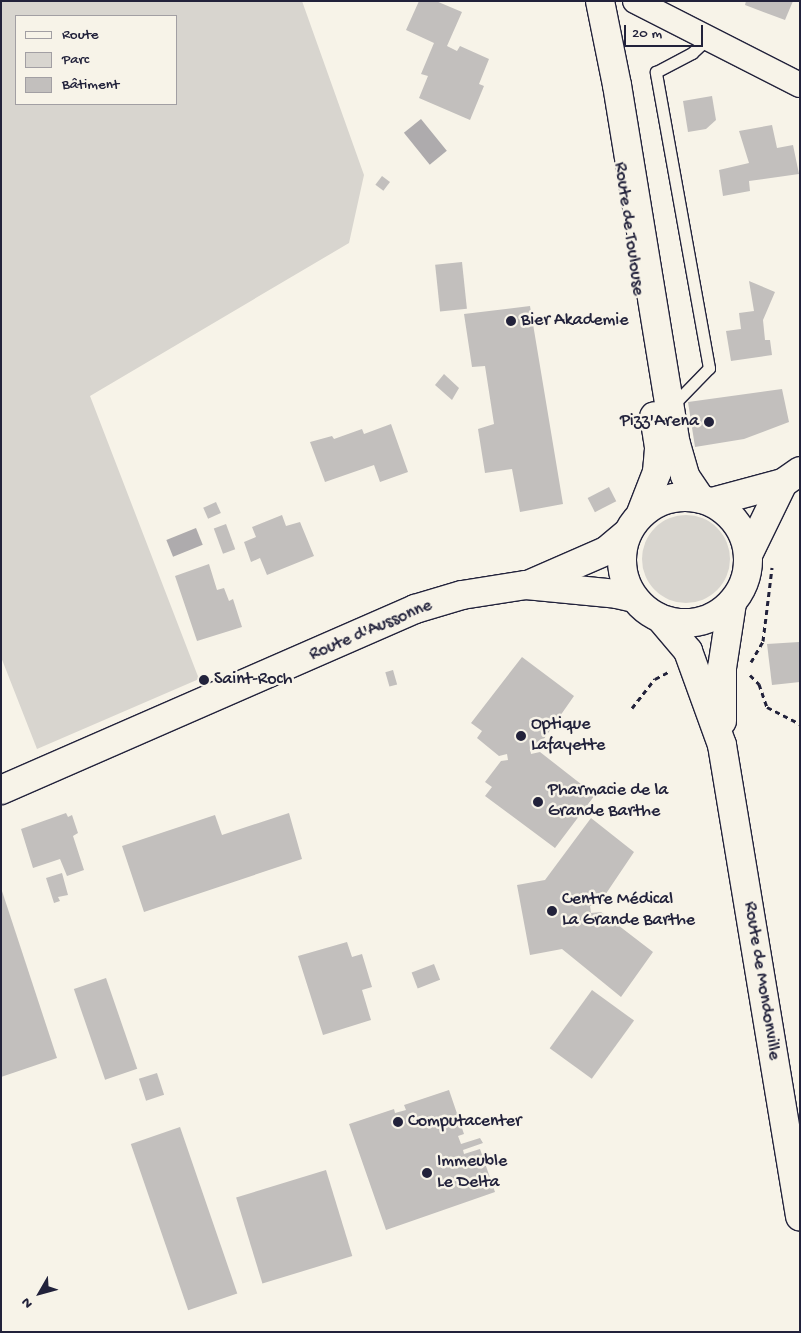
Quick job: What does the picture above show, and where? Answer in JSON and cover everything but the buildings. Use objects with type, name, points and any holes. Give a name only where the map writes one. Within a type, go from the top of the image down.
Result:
[{"type":"main road","name":"Route de Toulouse","points":[[600,1],[617,85],[671,408],[685,476],[706,500]]},
{"type":"main road","name":"Route de Toulouse","points":[[605,30],[608,87],[659,446],[658,472],[634,524]]},
{"type":"main road","points":[[791,477],[760,558],[748,572],[732,603],[721,613],[691,624],[661,619],[634,598],[623,574],[621,560],[634,524],[669,498],[706,500],[791,477]]},
{"type":"main road","points":[[706,500],[737,524],[760,558]]},
{"type":"main road","name":"Route d'Aussonne","points":[[526,586],[606,550],[634,524]]},
{"type":"main road","name":"Route d'Aussonne","points":[[1,790],[415,609],[462,595],[526,586],[617,594],[634,598]]},
{"type":"main road","name":"Route de Mondonville","points":[[732,603],[722,668],[722,745],[800,1217]]},
{"type":"main road","name":"Route de Mondonville","points":[[661,619],[688,651],[722,745]]},
{"type":"street","points":[[635,1],[800,85]]},
{"type":"lane","points":[[671,408],[709,368],[656,72],[692,53],[708,38]]},
{"type":"path","points":[[747,665],[763,642],[760,558]]},
{"type":"path","points":[[632,708],[655,679],[674,669]]},
{"type":"path","points":[[742,669],[758,684],[767,707],[800,724]]},
{"type":"green space","points":[[1,1],[302,1],[364,175],[349,243],[90,396],[199,679],[37,749],[1,657]]},
{"type":"green space","points":[[686,515],[703,518],[717,528],[727,542],[730,559],[727,576],[717,590],[703,600],[686,603],[669,600],[655,590],[645,576],[642,559],[645,542],[655,528],[669,518]]},
{"type":"shaded area","points":[[421,119],[447,151],[430,165],[404,133]]},
{"type":"shaded area","points":[[196,528],[203,545],[173,557],[166,540]]},
{"type":"place","name":"Bier Akademie","points":[[511,321]]},
{"type":"place","name":"Pizz'Arena","points":[[709,422]]},
{"type":"place","name":"Saint-Roch","points":[[204,680]]},
{"type":"place","name":"Optique Lafayette","points":[[521,736]]},
{"type":"place","name":"Pharmacie de la Grande Barthe","points":[[538,802]]},
{"type":"place","name":"Centre Médical La Grande Barthe","points":[[552,911]]},
{"type":"place","name":"Computacenter","points":[[398,1122]]},
{"type":"place","name":"Immeuble Le Delta","points":[[427,1173]]}]
